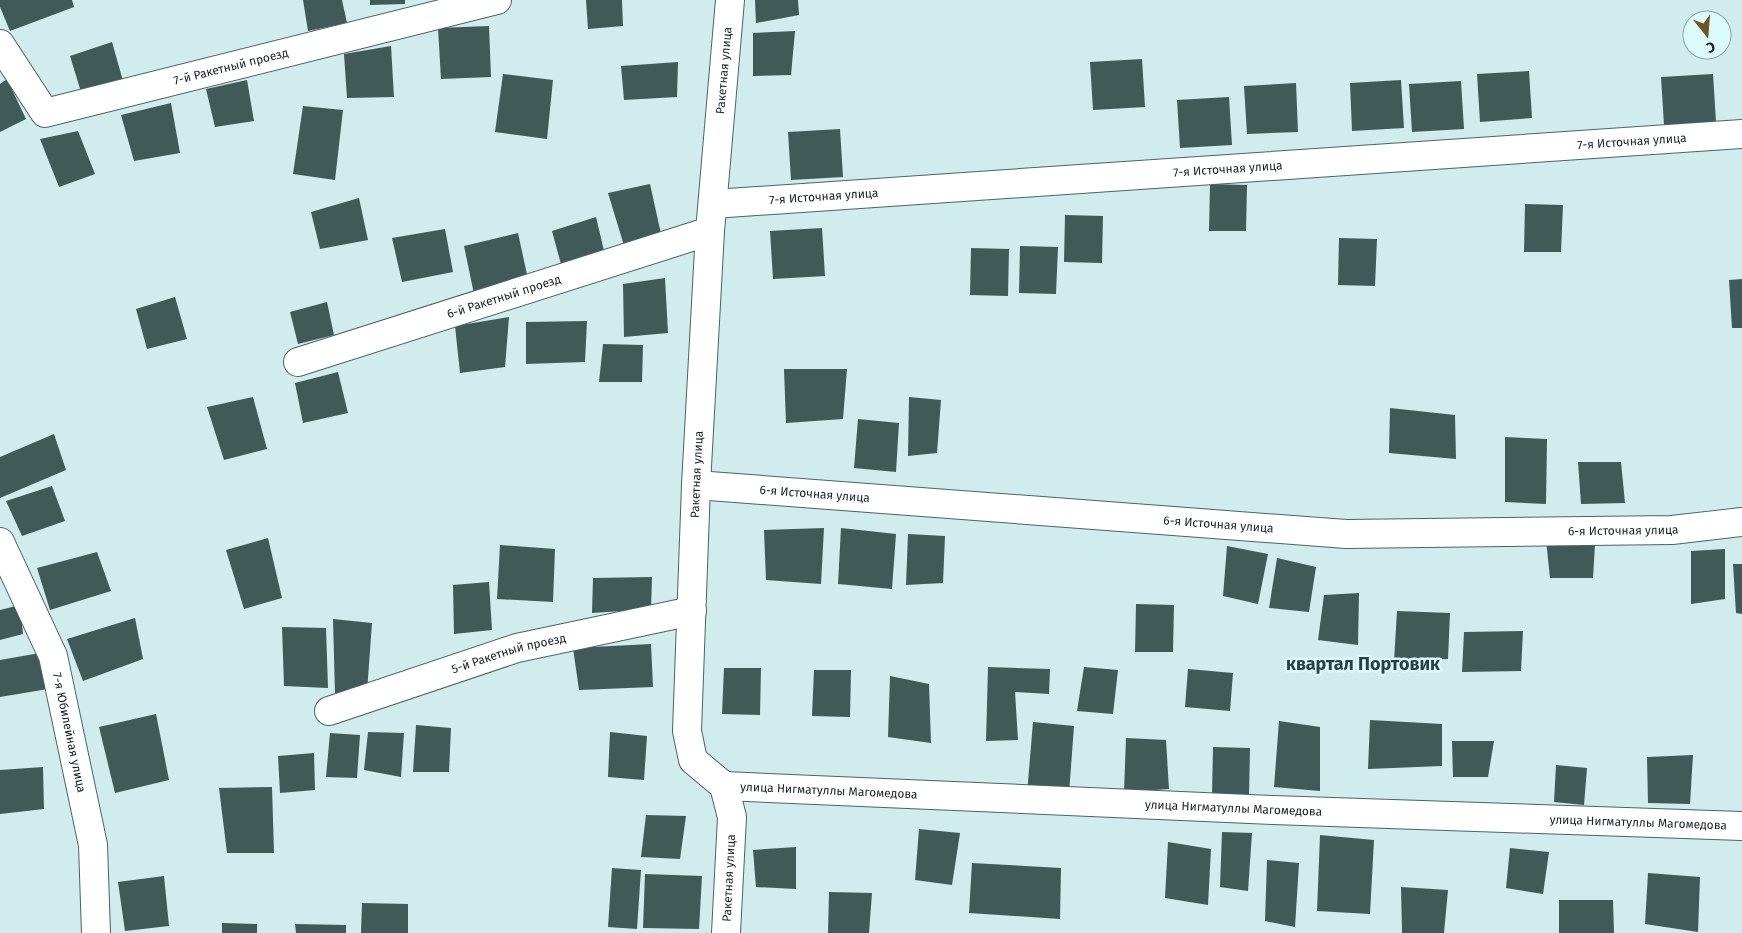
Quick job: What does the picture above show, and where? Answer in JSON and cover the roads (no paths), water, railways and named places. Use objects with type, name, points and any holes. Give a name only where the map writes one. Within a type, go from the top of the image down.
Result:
[{"type":"street","name":"7-й Ракетный проезд","points":[[0,44],[44,112],[497,0]]},
{"type":"street","name":"Ракетная улица","points":[[726,933],[732,818],[724,786],[693,760],[687,731],[696,485],[710,231],[730,0]]},
{"type":"street","name":"7-я Источная улица","points":[[713,204],[1742,134]]},
{"type":"street","name":"6-й Ракетный проезд","points":[[298,362],[710,231]]},
{"type":"street","name":"6-я Источная улица","points":[[696,485],[1346,534],[1672,530],[1742,522]]},
{"type":"street","name":"7-я Юбилейная улица","points":[[0,542],[52,656],[93,845],[96,933]]},
{"type":"street","name":"5-й Ракетный проезд","points":[[329,711],[517,648],[692,611]]},
{"type":"street","name":"улица Нигматуллы Магомедова","points":[[724,786],[1273,810],[1742,826]]},
{"type":"district","name":"квартал Портовик","points":[[1363,664]]}]
